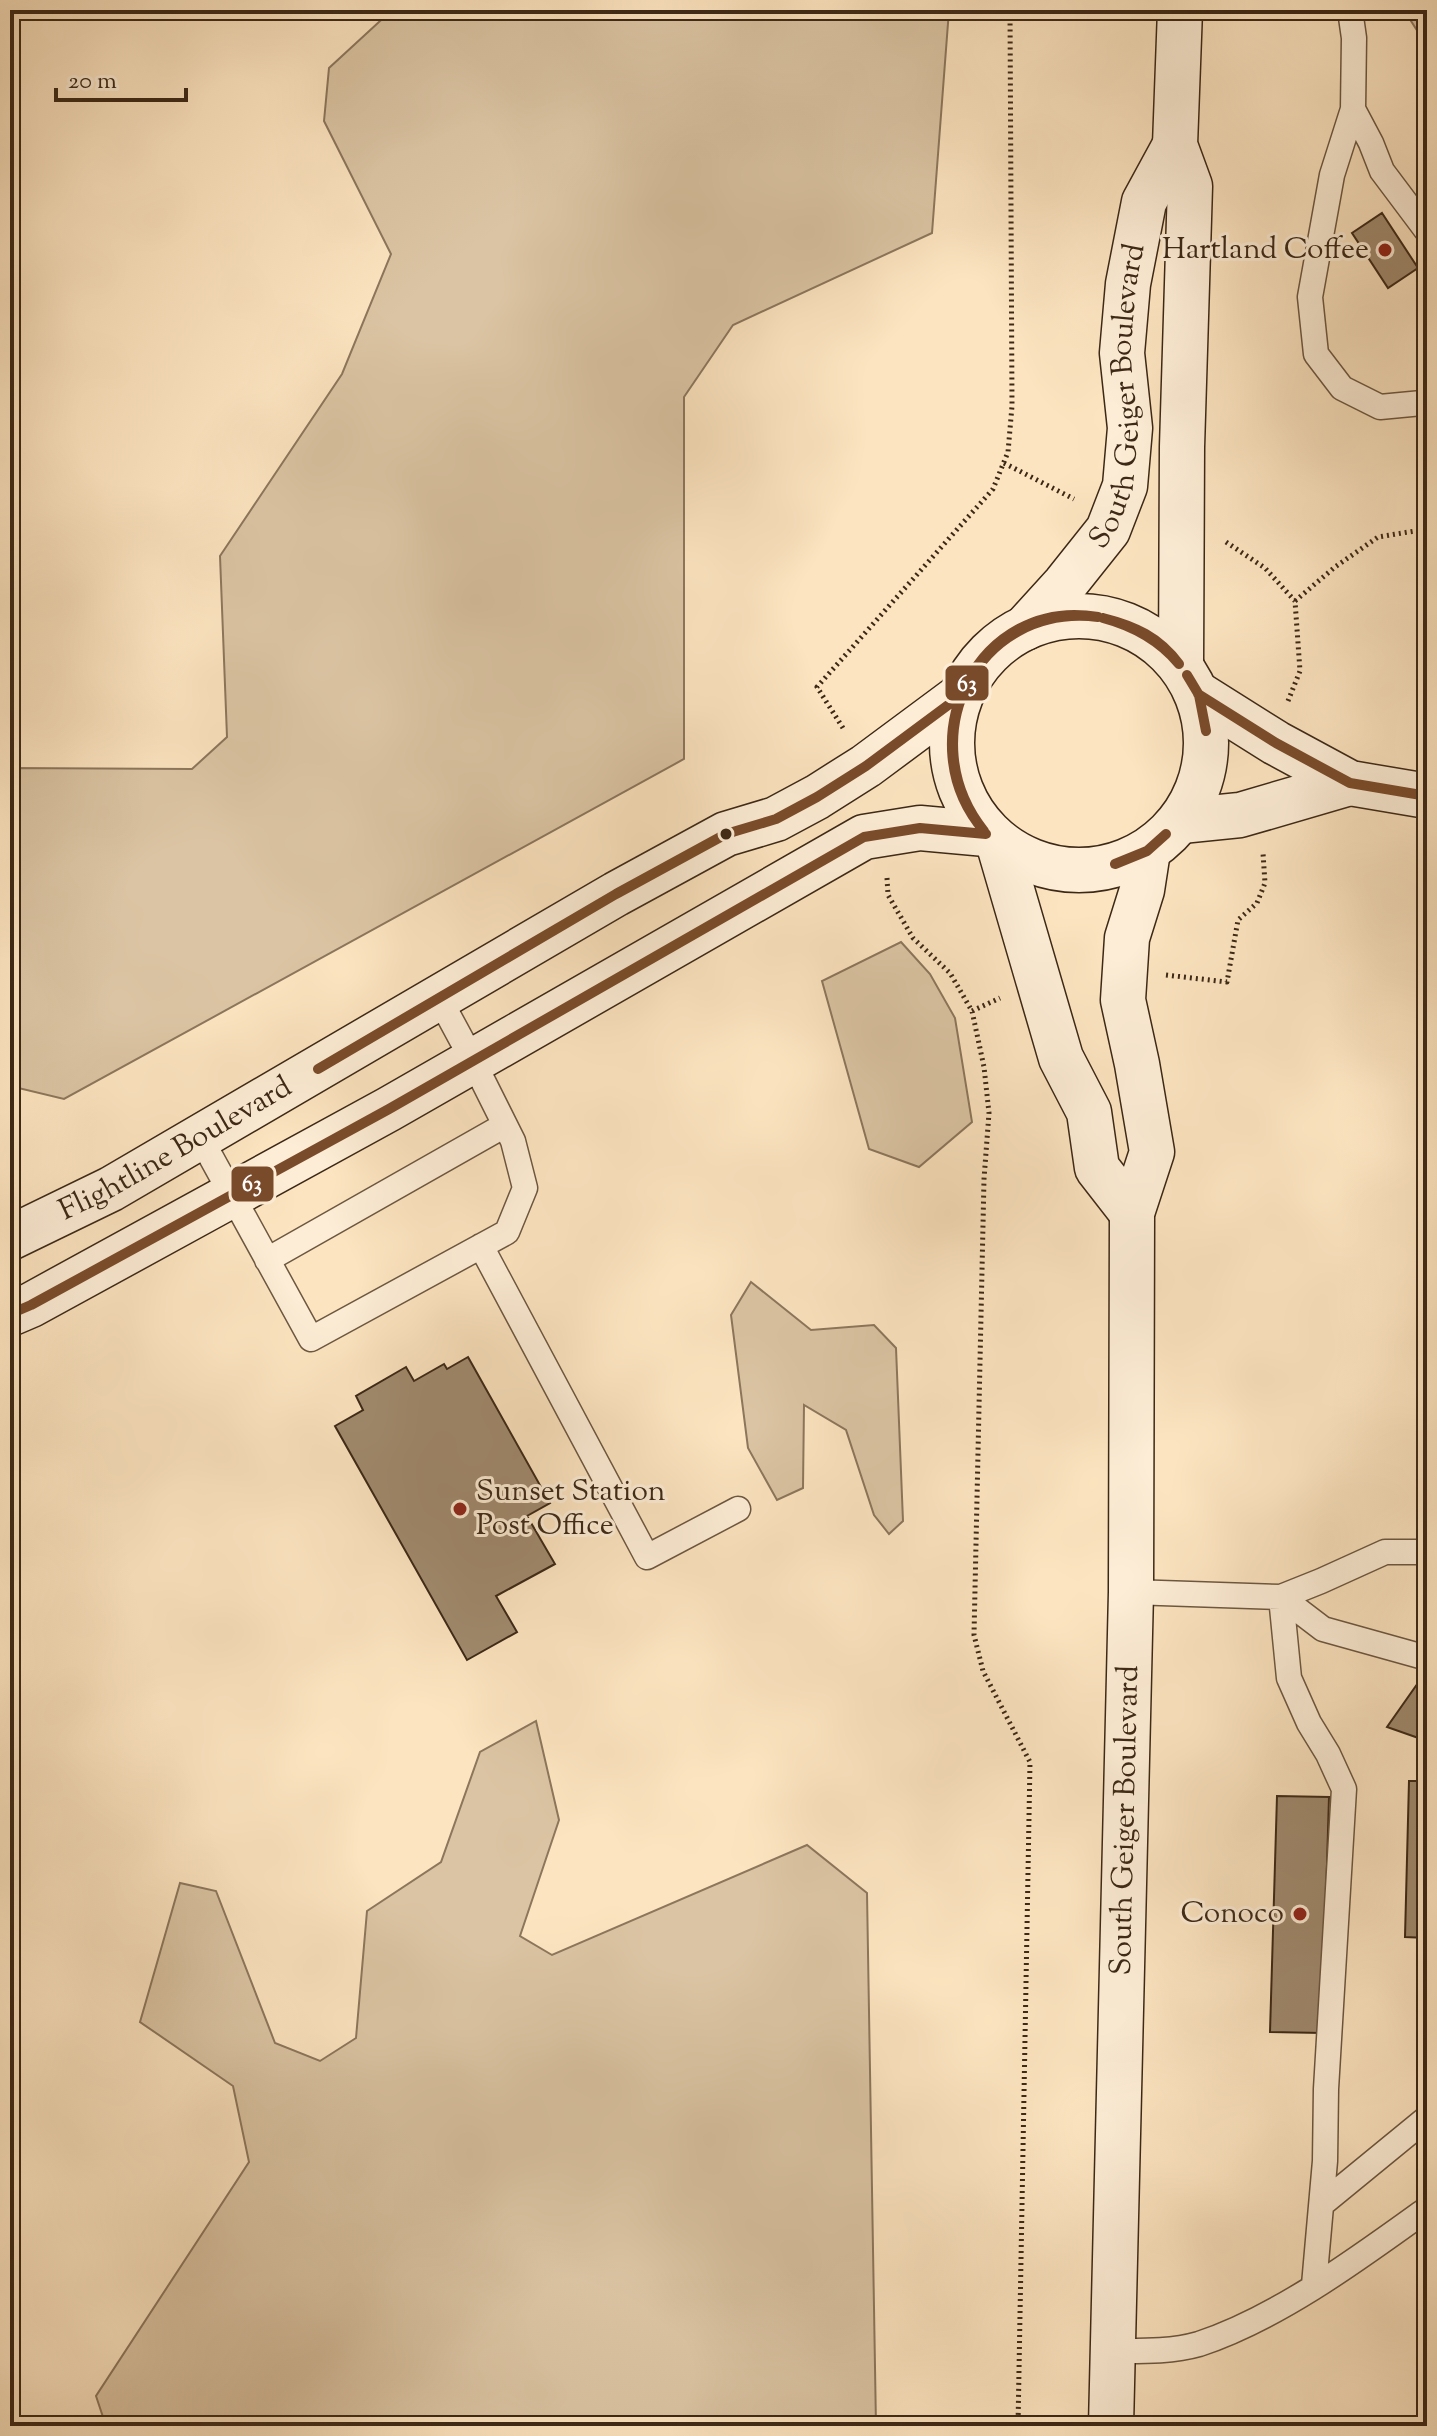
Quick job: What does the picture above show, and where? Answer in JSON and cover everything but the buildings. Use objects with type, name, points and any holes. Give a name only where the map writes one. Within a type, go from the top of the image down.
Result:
[{"type":"main road","name":"South Geiger Boulevard","points":[[1180,10],[1175,145],[1190,186],[1182,447],[1182,539],[1190,680]]},
{"type":"main road","name":"South Geiger Boulevard","points":[[1025,628],[1108,530],[1125,486],[1130,428],[1122,353],[1128,284],[1144,202],[1175,145]]},
{"type":"main road","points":[[1098,615],[1140,629],[1175,657],[1190,680],[1207,737],[1201,782],[1181,821],[1148,851],[1111,867],[1071,870],[1032,862],[992,838],[971,812],[955,776],[951,736],[959,697],[979,662],[1013,633],[1054,616],[1098,615]]},
{"type":"main road","points":[[1190,680],[1272,739],[1350,783],[1427,796]]},
{"type":"main road","name":"Flightline Boulevard","points":[[10,1238],[111,1189],[616,894],[726,834],[776,819],[817,797],[866,766],[959,697]]},
{"type":"main road","points":[[1181,821],[1240,815],[1350,783]]},
{"type":"main road","points":[[10,1314],[231,1196],[473,1061],[864,837],[920,828],[992,838]]},
{"type":"main road","points":[[992,838],[1040,980],[1061,1058],[1089,1112],[1097,1168],[1132,1213]]},
{"type":"main road","name":"South Geiger Boulevard","points":[[1111,2426],[1131,1592],[1132,1213],[1152,1152],[1123,1000],[1127,938],[1142,890],[1148,851]]},
{"type":"lane","points":[[1350,10],[1354,38],[1353,109],[1332,175],[1310,297],[1316,354],[1342,388],[1380,407],[1422,403],[1427,399]]},
{"type":"lane","points":[[1353,109],[1382,171],[1427,231]]},
{"type":"lane","points":[[200,1137],[311,1339],[507,1232],[525,1188],[513,1141],[439,998]]},
{"type":"lane","points":[[267,1260],[505,1125]]},
{"type":"lane","points":[[481,1246],[647,1557],[738,1509]]},
{"type":"lane","points":[[1131,1592],[1281,1597],[1385,1552],[1427,1552]]},
{"type":"lane","points":[[1281,1597],[1323,1629],[1427,1658]]},
{"type":"lane","points":[[1281,1597],[1289,1678],[1344,1789],[1326,2089],[1325,2161],[1314,2285]]},
{"type":"lane","points":[[1322,2204],[1427,2118]]},
{"type":"lane","points":[[1113,2351],[1162,2350],[1196,2345],[1249,2324],[1314,2285],[1427,2209]]},
{"type":"path","points":[[866,766],[817,687],[993,489],[1008,452],[1012,406],[1010,10]]},
{"type":"path","points":[[1004,463],[1113,518]]},
{"type":"path","points":[[1295,601],[1335,567],[1378,537],[1427,529]]},
{"type":"path","points":[[1182,539],[1224,540],[1265,568],[1295,601],[1300,671],[1272,739]]},
{"type":"path","points":[[1125,970],[1227,982],[1238,920],[1257,903],[1265,883],[1260,809]]},
{"type":"path","points":[[884,834],[888,895],[913,938],[950,973],[972,1011],[984,1067],[989,1113],[984,1179],[974,1635],[983,1671],[1030,1762],[1018,2426]]},
{"type":"path","points":[[972,1011],[1040,980]]},
{"type":"shaded area","points":[[392,10],[949,10],[932,233],[733,325],[684,397],[684,759],[64,1099],[10,1086],[10,768],[192,769],[227,737],[220,556],[342,374],[391,254],[324,121],[329,68]]},
{"type":"shaded area","points":[[1404,10],[1427,10],[1427,46]]},
{"type":"shaded area","points":[[901,942],[930,974],[955,1018],[972,1122],[919,1167],[869,1149],[822,981]]},
{"type":"shaded area","points":[[751,1282],[811,1330],[874,1325],[896,1348],[903,1521],[889,1534],[874,1515],[846,1430],[804,1405],[803,1488],[777,1500],[748,1448],[731,1315]]},
{"type":"shaded area","points":[[536,1721],[559,1820],[520,1936],[552,1955],[807,1845],[867,1893],[876,2426],[106,2426],[96,2396],[249,2162],[233,2086],[140,2022],[180,1883],[216,1891],[275,2043],[320,2061],[356,2038],[367,1911],[441,1862],[480,1752]]},
{"type":"transit line","name":"63","points":[[984,831],[962,795],[952,757],[955,718],[967,682],[989,652],[1019,629],[1055,616],[1098,617]]},
{"type":"transit line","name":"63","points":[[984,831],[963,794],[954,756],[956,718],[968,684],[989,654],[1019,631],[1055,618],[1098,617]]},
{"type":"transit line","name":"63","points":[[1103,618],[1146,634],[1179,664]]},
{"type":"transit line","name":"63","points":[[1103,618],[1145,635],[1179,664]]},
{"type":"transit line","name":"63","points":[[1187,675],[1199,695],[1206,731]]},
{"type":"transit line","name":"63","points":[[1198,694],[1276,743],[1350,783],[1427,796]]},
{"type":"transit line","name":"63","points":[[318,1069],[616,894],[726,834],[776,819],[817,797],[866,766],[959,697]]},
{"type":"transit line","name":"63","points":[[10,1314],[389,1109],[864,837],[920,828],[986,834]]},
{"type":"transit line","name":"63","points":[[1115,864],[1147,851],[1166,834]]},
{"type":"place","name":"Hartland Coffee","points":[[1385,250]]},
{"type":"place","name":"Sunset Station Post Office","points":[[460,1509]]},
{"type":"place","name":"Conoco","points":[[1300,1914]]}]
